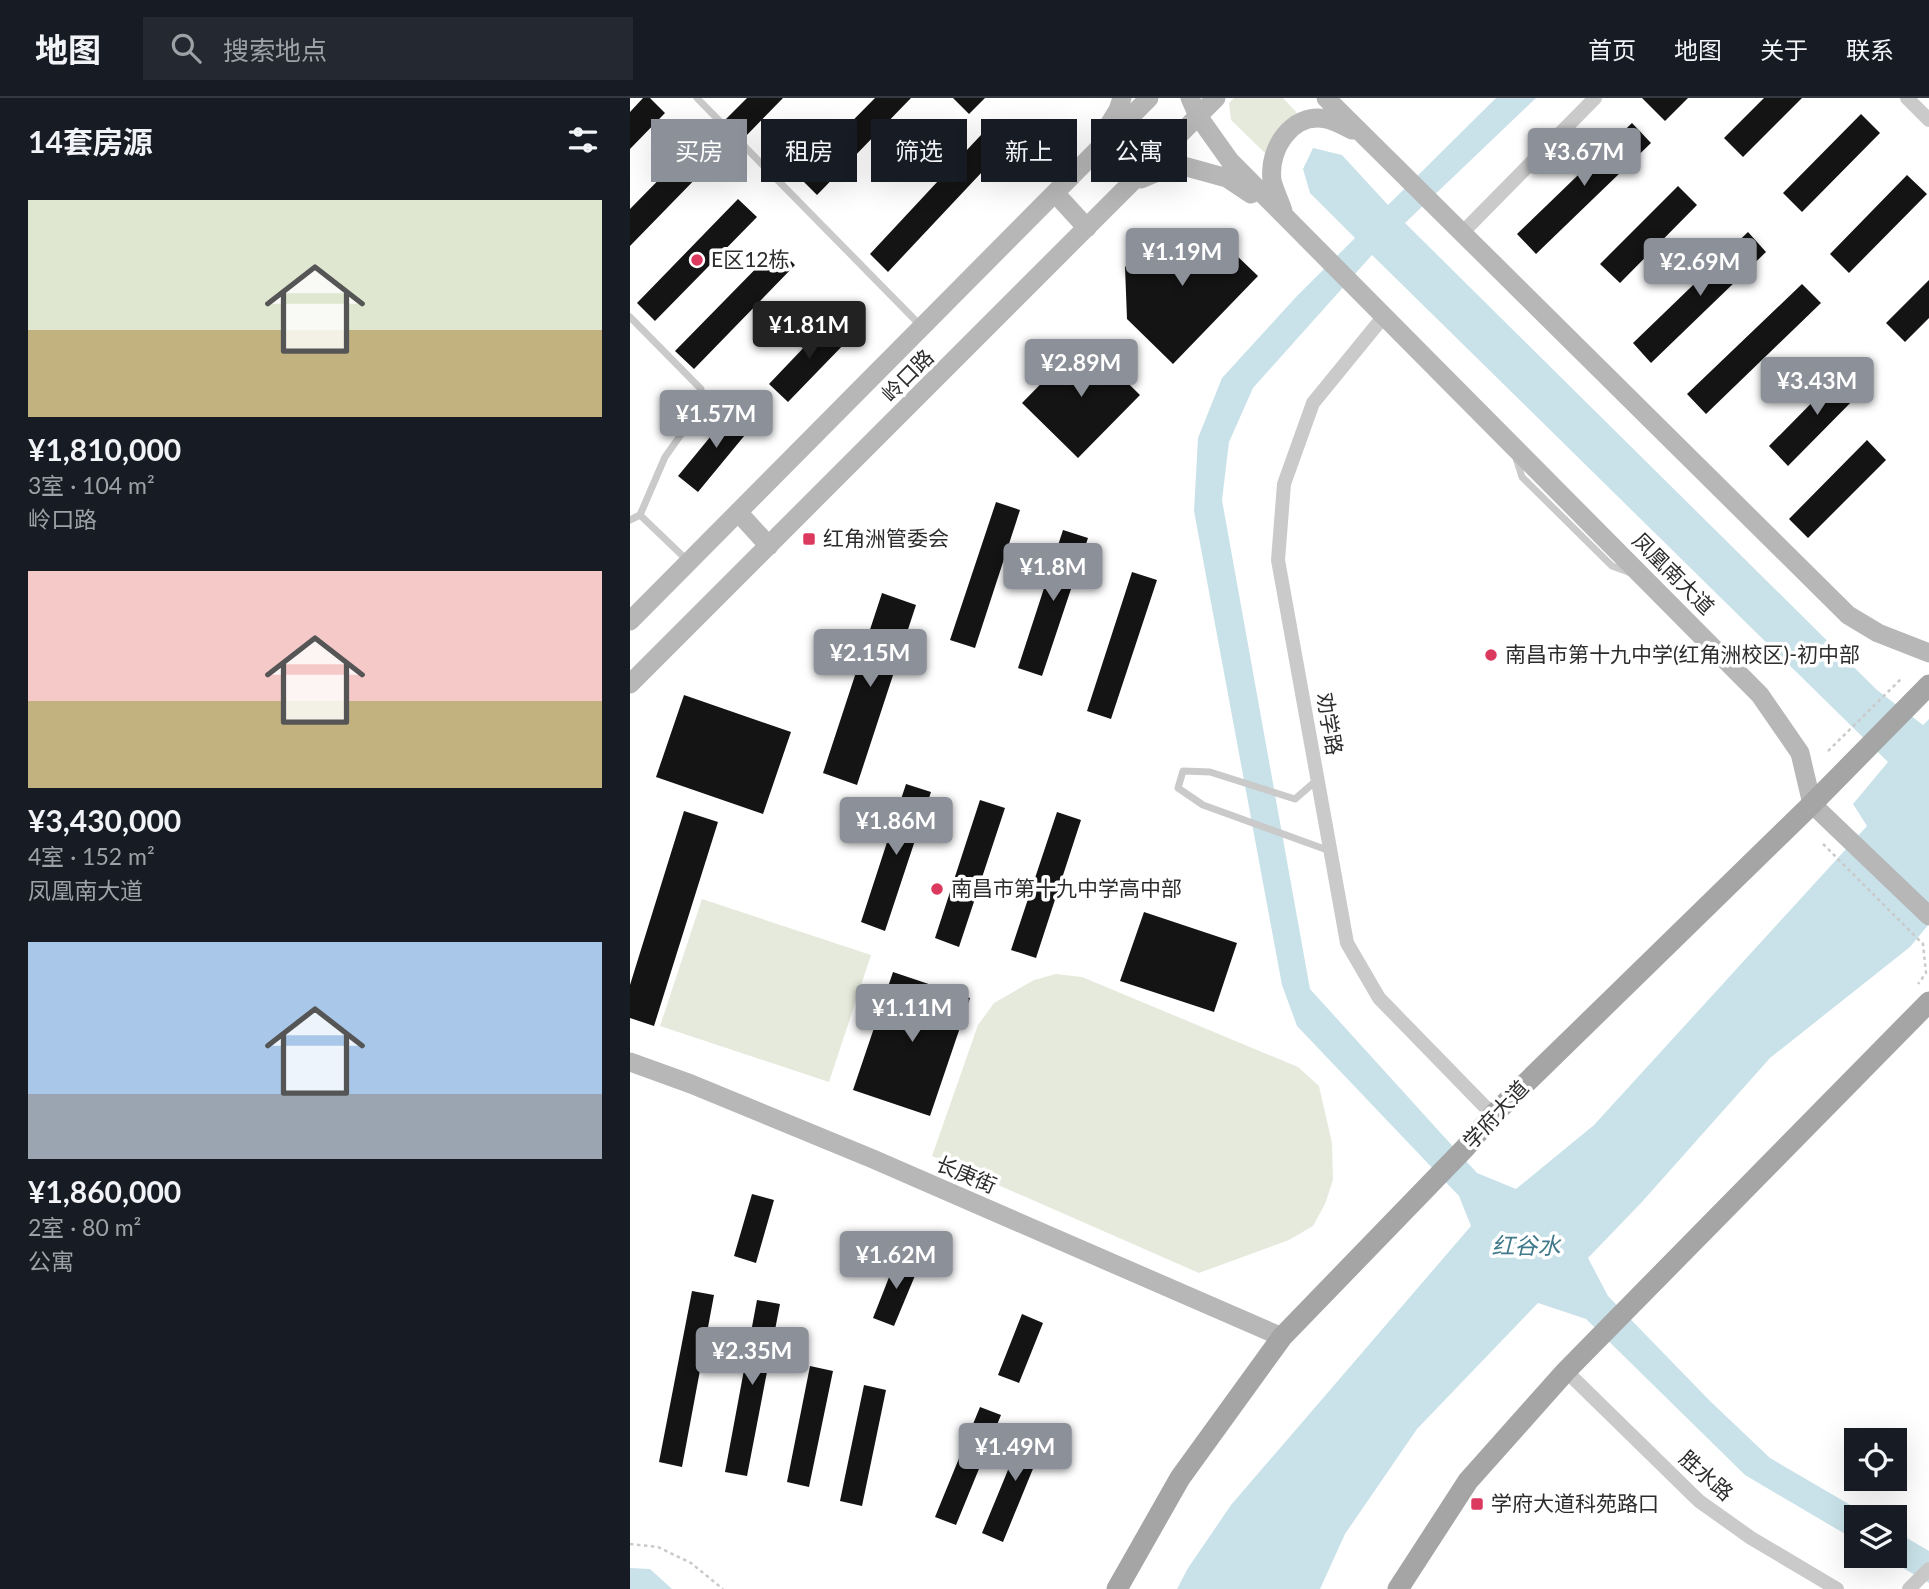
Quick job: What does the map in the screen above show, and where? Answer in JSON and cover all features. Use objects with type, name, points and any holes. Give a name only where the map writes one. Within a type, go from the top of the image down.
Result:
[{"type":"main road","name":"学府大道","points":[[1117,1589],[1180,1478],[1282,1337],[1465,1148],[1493,1115],[1929,685]]},
{"type":"main road","points":[[1398,1589],[1468,1481],[1566,1371],[1924,993]]},
{"type":"street","points":[[1083,164],[1118,110],[1122,98]]},
{"type":"street","name":"岭口路","points":[[630,621],[1149,98]]},
{"type":"street","name":"岭口路","points":[[630,684],[1087,228],[1130,184],[1194,107],[1216,98]]},
{"type":"street","points":[[1326,98],[1848,615],[1878,633],[1929,653]]},
{"type":"street","points":[[1462,233],[1595,98]]},
{"type":"street","points":[[1907,98],[1929,120]]},
{"type":"street","points":[[1194,107],[1230,161],[1284,215]]},
{"type":"street","points":[[1284,215],[1272,181],[1273,162],[1278,146],[1289,130],[1305,120],[1325,119],[1363,134]]},
{"type":"street","points":[[1130,184],[1176,164],[1227,178],[1284,215]]},
{"type":"street","points":[[1055,193],[1087,228]]},
{"type":"street","name":"凤凰南大道","points":[[1284,215],[1760,695],[1800,753],[1811,804]]},
{"type":"street","name":"劝学路","points":[[1384,316],[1313,403],[1284,485],[1278,560],[1318,779],[1325,850],[1347,943],[1378,998],[1493,1115]]},
{"type":"street","points":[[738,512],[769,546]]},
{"type":"street","points":[[1811,804],[1929,916]]},
{"type":"street","name":"长庚街","points":[[630,1062],[691,1084],[873,1159],[1282,1337]]},
{"type":"street","name":"胜水路","points":[[1566,1371],[1699,1501],[1751,1538],[1837,1589]]},
{"type":"street","points":[[1911,1587],[1929,1569]]},
{"type":"lane","points":[[697,98],[922,327]]},
{"type":"lane","points":[[630,317],[701,389],[697,412],[665,457],[640,515],[630,520]]},
{"type":"lane","points":[[640,515],[689,562]]},
{"type":"lane","points":[[1318,779],[1295,799],[1210,772],[1183,771],[1178,788],[1203,806],[1325,850]]},
{"type":"path","points":[[1828,751],[1902,678]]},
{"type":"path","points":[[1823,844],[1923,944],[1926,973],[1924,993]]},
{"type":"path","points":[[630,1544],[658,1547],[691,1563],[723,1589]]},
{"type":"shaded area","points":[[1234,98],[1283,98],[1299,115],[1265,153],[1231,120],[1229,103]]},
{"type":"shaded area","points":[[702,899],[871,955],[829,1082],[660,1026]]},
{"type":"shaded area","points":[[1056,974],[1082,977],[1298,1067],[1319,1086],[1332,1143],[1333,1180],[1325,1204],[1313,1226],[1289,1240],[1199,1273],[932,1156],[978,1025],[994,1003],[1034,980]]},
{"type":"water","name":"红谷水","points":[[1496,98],[1536,98],[1405,223],[1877,690],[1923,725],[1929,719],[1929,924],[1910,947],[1770,1058],[1641,1203],[1588,1258],[1608,1296],[1710,1401],[1770,1458],[1850,1505],[1844,1505],[1844,1533],[1745,1475],[1586,1319],[1538,1303],[1417,1429],[1345,1534],[1320,1589],[1177,1589],[1188,1568],[1231,1505],[1471,1226],[1459,1196],[1297,1026],[1282,985],[1194,511],[1198,438],[1222,378],[1296,297],[1355,238],[1310,193],[1303,169],[1313,148],[1342,155],[1388,205]],"holes":[[[1372,255],[1888,762],[1853,804],[1867,826],[1594,1125],[1516,1189],[1477,1173],[1310,989],[1222,500],[1229,442],[1253,388]]]},
{"type":"water","points":[[1907,1538],[1929,1551],[1929,1583],[1903,1568],[1907,1568]]},
{"type":"water","points":[[630,1568],[650,1569],[672,1589],[630,1589]]},
{"type":"building","points":[[643,98],[650,98],[665,113],[659,119],[651,119],[651,127],[630,149],[630,112]]},
{"type":"building","points":[[747,98],[783,98],[747,135],[747,119],[726,119]]},
{"type":"building","points":[[875,98],[911,98],[891,119],[871,119],[871,139],[857,154],[857,119],[854,119]]},
{"type":"building","points":[[953,98],[985,98],[969,114]]},
{"type":"building","points":[[1642,98],[1688,98],[1665,121]]},
{"type":"building","points":[[1764,98],[1802,98],[1743,157],[1724,138]]},
{"type":"building","points":[[1861,114],[1880,133],[1802,212],[1783,193]]},
{"type":"building","points":[[1632,123],[1651,143],[1536,254],[1517,234]]},
{"type":"building","points":[[981,135],[981,173],[888,272],[870,254],[937,182],[967,182],[967,150]]},
{"type":"building","points":[[1907,175],[1927,194],[1849,273],[1830,254]]},
{"type":"building","points":[[657,182],[692,182],[630,246],[630,209]]},
{"type":"building","points":[[804,182],[830,182],[817,195]]},
{"type":"building","points":[[1678,186],[1697,205],[1620,283],[1600,264]]},
{"type":"building","name":"E区12栋","points":[[738,199],[757,217],[655,321],[637,303]]},
{"type":"building","points":[[1162,231],[1212,232],[1258,276],[1173,364],[1127,319],[1125,267]]},
{"type":"building","points":[[1748,232],[1766,252],[1651,363],[1633,343]]},
{"type":"building","points":[[777,247],[795,265],[694,369],[675,351]]},
{"type":"building","points":[[1929,280],[1929,318],[1905,342],[1886,323]]},
{"type":"building","points":[[1802,284],[1821,303],[1706,414],[1687,394]]},
{"type":"building","points":[[830,320],[849,339],[788,402],[769,384]]},
{"type":"building","points":[[1084,340],[1140,395],[1078,458],[1022,403]]},
{"type":"building","points":[[1846,368],[1866,387],[1788,466],[1769,446]]},
{"type":"building","points":[[734,408],[754,424],[698,492],[678,476]]},
{"type":"building","points":[[1867,440],[1886,460],[1808,538],[1789,519]]},
{"type":"building","points":[[996,502],[1020,510],[975,648],[950,640]]},
{"type":"building","points":[[1063,530],[1088,538],[1042,676],[1018,668]]},
{"type":"building","points":[[1132,572],[1157,580],[1111,719],[1087,711]]},
{"type":"building","points":[[882,593],[916,605],[857,785],[823,773]]},
{"type":"building","points":[[684,695],[791,732],[763,814],[656,777]]},
{"type":"building","points":[[906,784],[931,792],[885,931],[861,922]]},
{"type":"building","points":[[980,800],[1005,808],[959,947],[935,938]]},
{"type":"building","points":[[684,811],[718,822],[654,1026],[630,1018],[630,985]]},
{"type":"building","points":[[1057,812],[1081,820],[1036,958],[1011,950]]},
{"type":"building","points":[[1144,912],[1237,943],[1214,1012],[1120,981]]},
{"type":"building","points":[[893,972],[970,998],[930,1116],[853,1090]]},
{"type":"building","points":[[752,1194],[774,1200],[756,1263],[734,1256]]},
{"type":"building","points":[[897,1257],[919,1266],[894,1326],[873,1318]]},
{"type":"building","points":[[692,1291],[714,1295],[682,1467],[659,1462]]},
{"type":"building","points":[[757,1300],[780,1304],[747,1476],[725,1472]]},
{"type":"building","points":[[1022,1314],[1043,1323],[1019,1383],[998,1375]]},
{"type":"building","points":[[810,1366],[833,1371],[809,1487],[787,1482]]},
{"type":"building","points":[[864,1385],[886,1390],[862,1506],[840,1501]]},
{"type":"building","points":[[980,1407],[1001,1415],[956,1525],[935,1517]]},
{"type":"building","points":[[1027,1424],[1048,1432],[1003,1542],[982,1533]]},
{"type":"place","name":"E区12栋","points":[[697,260]]},
{"type":"place","name":"红角洲管委会","points":[[809,539]]},
{"type":"place","name":"南昌市第十九中学(红角洲校区)-初中部","points":[[1491,655]]},
{"type":"place","name":"南昌市第十九中学高中部","points":[[937,889]]},
{"type":"place","name":"学府大道科苑路口","points":[[1477,1504]]}]
